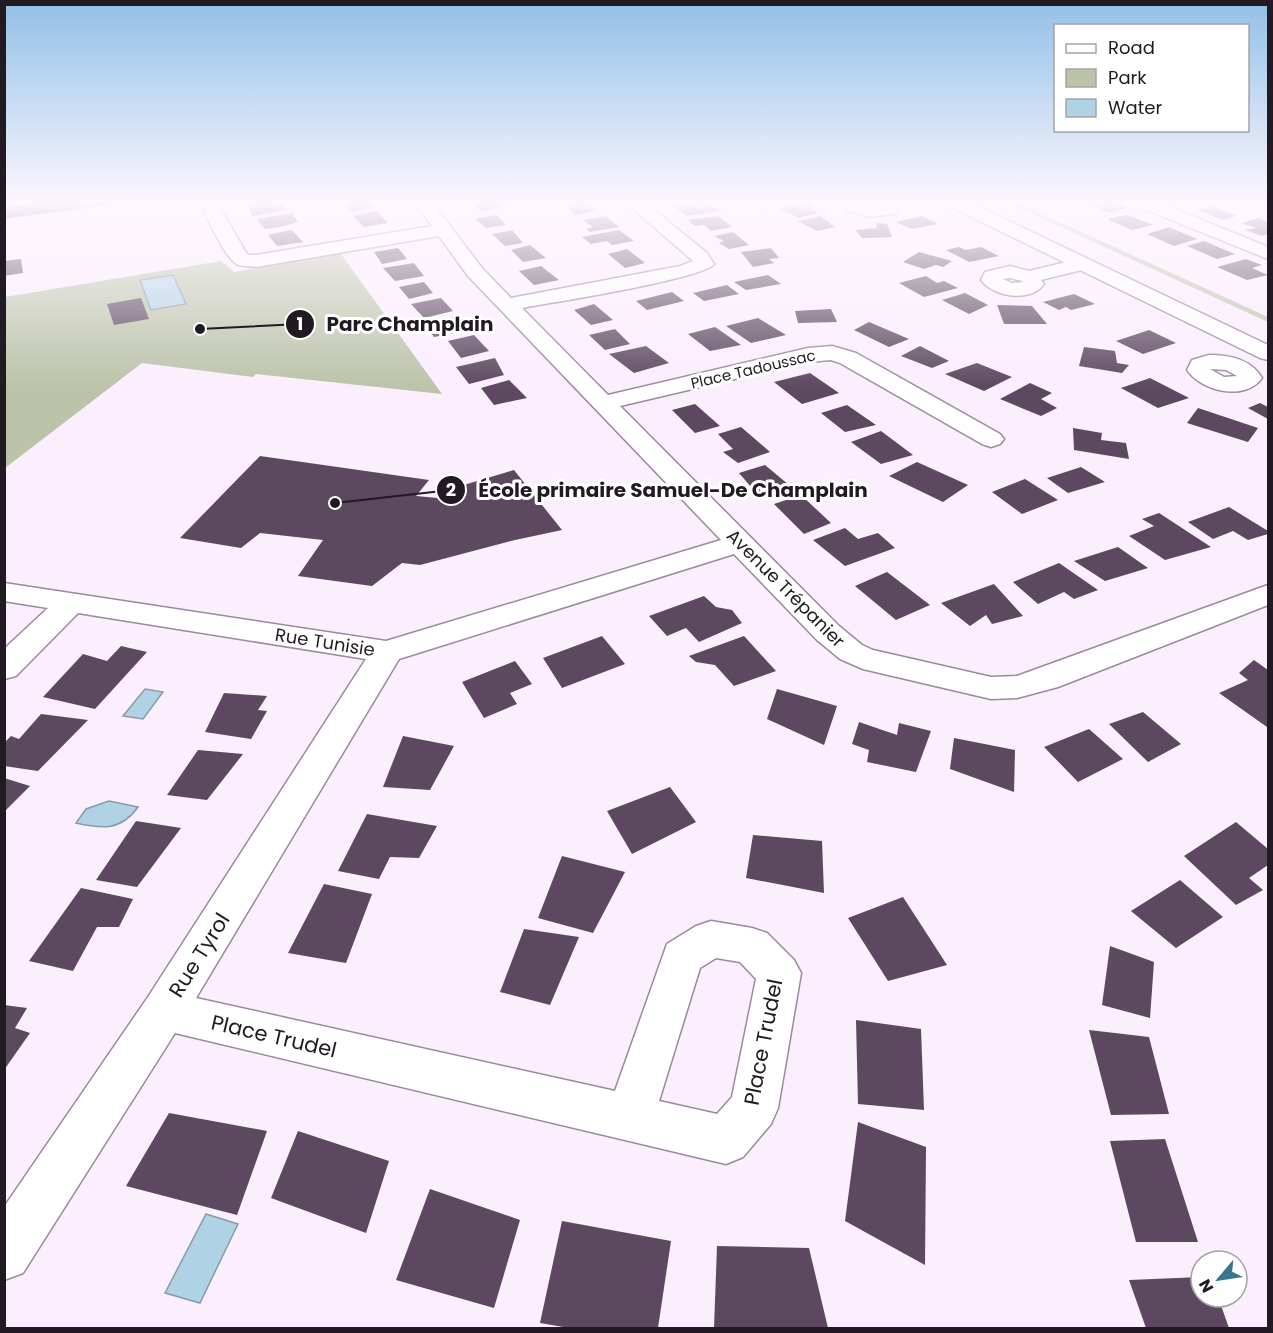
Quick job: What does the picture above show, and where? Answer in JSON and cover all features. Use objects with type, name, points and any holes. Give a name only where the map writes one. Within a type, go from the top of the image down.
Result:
[{"type":"street","name":"Avenue Trépanier","points":[[468,263],[828,633],[851,652],[875,662],[991,688],[1017,687],[1046,679],[1269,594]]},
{"type":"street","points":[[507,305],[684,271],[704,263]]},
{"type":"street","points":[[1120,263],[1269,332]]},
{"type":"street","points":[[1029,277],[1083,264],[1269,353]]},
{"type":"street","name":"Place Tadoussac","points":[[603,403],[808,355],[832,353],[848,358],[991,439]]},
{"type":"street","points":[[1241,368],[1269,360]]},
{"type":"street","name":"Rue Tunisie","points":[[4,592],[387,652],[741,543]]},
{"type":"street","points":[[4,668],[71,603]]},
{"type":"street","name":"Rue Tyrol","points":[[4,1254],[164,1011],[387,652]]},
{"type":"street","name":"Place Trudel","points":[[164,1011],[630,1117]]},
{"type":"green space","points":[[208,263],[224,263],[234,272],[286,263],[348,263],[442,394],[256,374],[253,377],[142,363],[5,468],[5,297]]},
{"type":"green space","points":[[1140,263],[1150,263],[1268,317],[1268,322]]},
{"type":"water","points":[[173,275],[186,304],[151,310],[140,280]]},
{"type":"water","points":[[145,689],[163,692],[143,719],[123,716]]},
{"type":"water","points":[[109,801],[138,807],[132,815],[118,824],[103,827],[76,823],[86,809]]},
{"type":"water","points":[[206,1214],[238,1224],[200,1303],[165,1293]]},
{"type":"building","points":[[4,263],[22,263],[23,273],[4,276]]},
{"type":"building","points":[[414,263],[424,276],[395,281],[383,268]]},
{"type":"building","points":[[619,263],[644,263],[625,268]]},
{"type":"building","points":[[750,263],[773,263],[753,267]]},
{"type":"building","points":[[907,263],[949,263],[943,267],[936,265],[924,269]]},
{"type":"building","points":[[1231,263],[1257,263],[1262,265],[1252,268],[1268,275],[1247,280],[1217,267]]},
{"type":"building","points":[[541,266],[559,280],[534,285],[519,271]]},
{"type":"building","points":[[768,275],[781,284],[746,290],[734,282]]},
{"type":"building","points":[[926,276],[937,283],[944,281],[958,288],[924,297],[899,283]]},
{"type":"building","points":[[424,282],[433,293],[409,299],[399,287]]},
{"type":"building","points":[[727,285],[739,294],[704,301],[693,293]]},
{"type":"building","points":[[672,292],[684,301],[647,310],[636,301]]},
{"type":"building","points":[[965,293],[988,305],[969,314],[942,300]]},
{"type":"building","points":[[1074,294],[1095,304],[1071,310],[1066,307],[1059,310],[1043,302]]},
{"type":"building","points":[[141,298],[149,319],[114,325],[107,304]]},
{"type":"building","points":[[441,298],[453,311],[424,318],[411,304]]},
{"type":"building","points":[[594,304],[613,320],[591,325],[574,310]]},
{"type":"building","points":[[997,305],[1032,306],[1047,324],[1004,324]]},
{"type":"building","points":[[831,309],[837,322],[798,323],[795,311]]},
{"type":"building","points":[[457,316],[470,330],[434,337],[423,323]]},
{"type":"building","points":[[758,318],[786,335],[751,343],[726,326]]},
{"type":"building","points":[[869,322],[909,339],[889,347],[854,330]]},
{"type":"building","points":[[715,327],[741,345],[710,351],[688,334]]},
{"type":"building","points":[[615,329],[630,344],[605,350],[589,335]]},
{"type":"building","points":[[1149,330],[1176,343],[1143,354],[1116,341]]},
{"type":"building","points":[[474,335],[489,351],[461,358],[448,341]]},
{"type":"building","points":[[646,346],[669,363],[634,373],[609,354]]},
{"type":"building","points":[[920,346],[949,361],[932,368],[901,356]]},
{"type":"building","points":[[1084,347],[1115,351],[1117,363],[1129,365],[1122,373],[1079,366]]},
{"type":"building","points":[[495,358],[504,375],[469,384],[456,367]]},
{"type":"building","points":[[977,363],[1012,377],[984,391],[945,374]]},
{"type":"building","points":[[810,373],[839,393],[802,404],[774,382]]},
{"type":"building","points":[[1150,378],[1189,398],[1158,408],[1121,388]]},
{"type":"building","points":[[509,380],[527,398],[494,405],[481,388]]},
{"type":"building","points":[[1030,383],[1052,393],[1041,399],[1057,408],[1041,416],[1000,399]]},
{"type":"building","points":[[1260,403],[1268,407],[1268,419],[1248,408]]},
{"type":"building","points":[[695,404],[720,426],[695,433],[672,410]]},
{"type":"building","points":[[847,405],[876,425],[845,432],[821,413]]},
{"type":"building","points":[[1198,408],[1258,428],[1248,442],[1187,423]]},
{"type":"building","points":[[741,427],[770,452],[738,463],[723,452],[733,449],[718,434]]},
{"type":"building","points":[[1073,428],[1102,433],[1101,440],[1126,443],[1129,459],[1074,450]]},
{"type":"building","points":[[881,431],[913,455],[881,464],[851,442]]},
{"type":"building","points":[[260,456],[429,480],[416,496],[449,499],[467,484],[514,470],[562,530],[420,565],[402,563],[372,586],[298,576],[323,540],[260,533],[241,548],[180,538]]},
{"type":"building","points":[[917,462],[968,485],[943,502],[889,476]]},
{"type":"building","points":[[765,465],[789,485],[758,495],[739,473]]},
{"type":"building","points":[[1081,467],[1105,482],[1068,493],[1047,478]]},
{"type":"building","points":[[1025,479],[1058,500],[1022,514],[992,492]]},
{"type":"building","points":[[801,495],[831,523],[804,534],[774,504]]},
{"type":"building","points":[[1229,507],[1268,531],[1268,534],[1248,540],[1233,531],[1213,539],[1188,522]]},
{"type":"building","points":[[1159,513],[1211,547],[1165,560],[1129,536],[1154,526],[1142,519]]},
{"type":"building","points":[[845,528],[858,539],[878,533],[895,548],[845,566],[813,540]]},
{"type":"building","points":[[1118,547],[1148,568],[1105,581],[1074,561]]},
{"type":"building","points":[[1059,563],[1098,590],[1074,599],[1064,592],[1038,604],[1013,582]]},
{"type":"building","points":[[887,572],[930,605],[896,620],[855,586]]},
{"type":"building","points":[[994,584],[1023,616],[992,624],[986,615],[970,626],[941,603]]},
{"type":"building","points":[[704,596],[716,607],[732,610],[742,623],[699,642],[686,628],[667,636],[649,616]]},
{"type":"building","points":[[602,636],[625,664],[562,688],[543,658]]},
{"type":"building","points":[[744,636],[776,671],[734,686],[715,665],[696,662],[689,656]]},
{"type":"building","points":[[121,646],[147,652],[95,709],[43,697],[83,654],[107,661]]},
{"type":"building","points":[[1254,660],[1268,670],[1267,727],[1219,693],[1248,680],[1239,673]]},
{"type":"building","points":[[515,661],[532,684],[510,693],[517,704],[484,718],[462,682]]},
{"type":"building","points":[[777,689],[837,706],[824,745],[767,719]]},
{"type":"building","points":[[224,693],[267,696],[258,710],[267,711],[251,739],[205,732]]},
{"type":"building","points":[[1143,712],[1181,744],[1148,762],[1109,724]]},
{"type":"building","points":[[41,714],[88,720],[38,771],[4,766],[4,743],[11,736],[19,739]]},
{"type":"building","points":[[859,722],[897,735],[899,723],[931,731],[916,772],[867,762],[869,750],[852,744]]},
{"type":"building","points":[[1089,729],[1123,759],[1078,782],[1044,747]]},
{"type":"building","points":[[403,736],[454,746],[430,790],[383,787]]},
{"type":"building","points":[[954,738],[1015,750],[1014,792],[950,769]]},
{"type":"building","points":[[198,750],[243,754],[207,800],[167,795]]},
{"type":"building","points":[[4,778],[30,786],[4,812]]},
{"type":"building","points":[[670,787],[696,822],[632,854],[607,811]]},
{"type":"building","points":[[367,814],[437,826],[419,858],[390,857],[379,879],[338,871]]},
{"type":"building","points":[[136,821],[181,828],[137,887],[96,880]]},
{"type":"building","points":[[1236,822],[1268,849],[1268,865],[1249,878],[1263,890],[1236,905],[1184,856]]},
{"type":"building","points":[[753,835],[822,841],[824,893],[746,878]]},
{"type":"building","points":[[562,856],[625,872],[593,933],[538,918]]},
{"type":"building","points":[[1180,880],[1223,917],[1176,948],[1131,911]]},
{"type":"building","points":[[324,884],[372,894],[346,963],[288,953]]},
{"type":"building","points":[[81,888],[133,899],[119,927],[97,927],[73,971],[29,961]]},
{"type":"building","points":[[903,897],[947,965],[888,981],[848,918]]},
{"type":"building","points":[[524,929],[579,937],[550,1005],[500,992]]},
{"type":"building","points":[[1110,946],[1154,962],[1150,1018],[1102,1005]]},
{"type":"building","points":[[4,1005],[27,1008],[15,1028],[30,1033],[4,1070]]},
{"type":"building","points":[[856,1020],[921,1029],[924,1110],[858,1104]]},
{"type":"building","points":[[1089,1030],[1149,1037],[1169,1114],[1111,1115]]},
{"type":"building","points":[[169,1113],[267,1131],[237,1215],[126,1186]]},
{"type":"building","points":[[858,1122],[926,1147],[925,1265],[845,1221]]},
{"type":"building","points":[[298,1131],[389,1161],[366,1233],[271,1198]]},
{"type":"building","points":[[1165,1139],[1198,1242],[1136,1242],[1110,1141]]},
{"type":"building","points":[[430,1189],[520,1220],[494,1308],[396,1280]]},
{"type":"building","points":[[562,1221],[671,1241],[658,1328],[569,1328],[540,1323]]},
{"type":"building","points":[[717,1246],[809,1248],[828,1328],[714,1328]]},
{"type":"building","points":[[1189,1278],[1189,1309],[1222,1309],[1229,1328],[1146,1328],[1129,1280]]},
{"type":"place","name":"Parc Champlain","points":[[200,329]]},
{"type":"place","name":"École primaire Samuel-De Champlain","points":[[335,503]]}]
